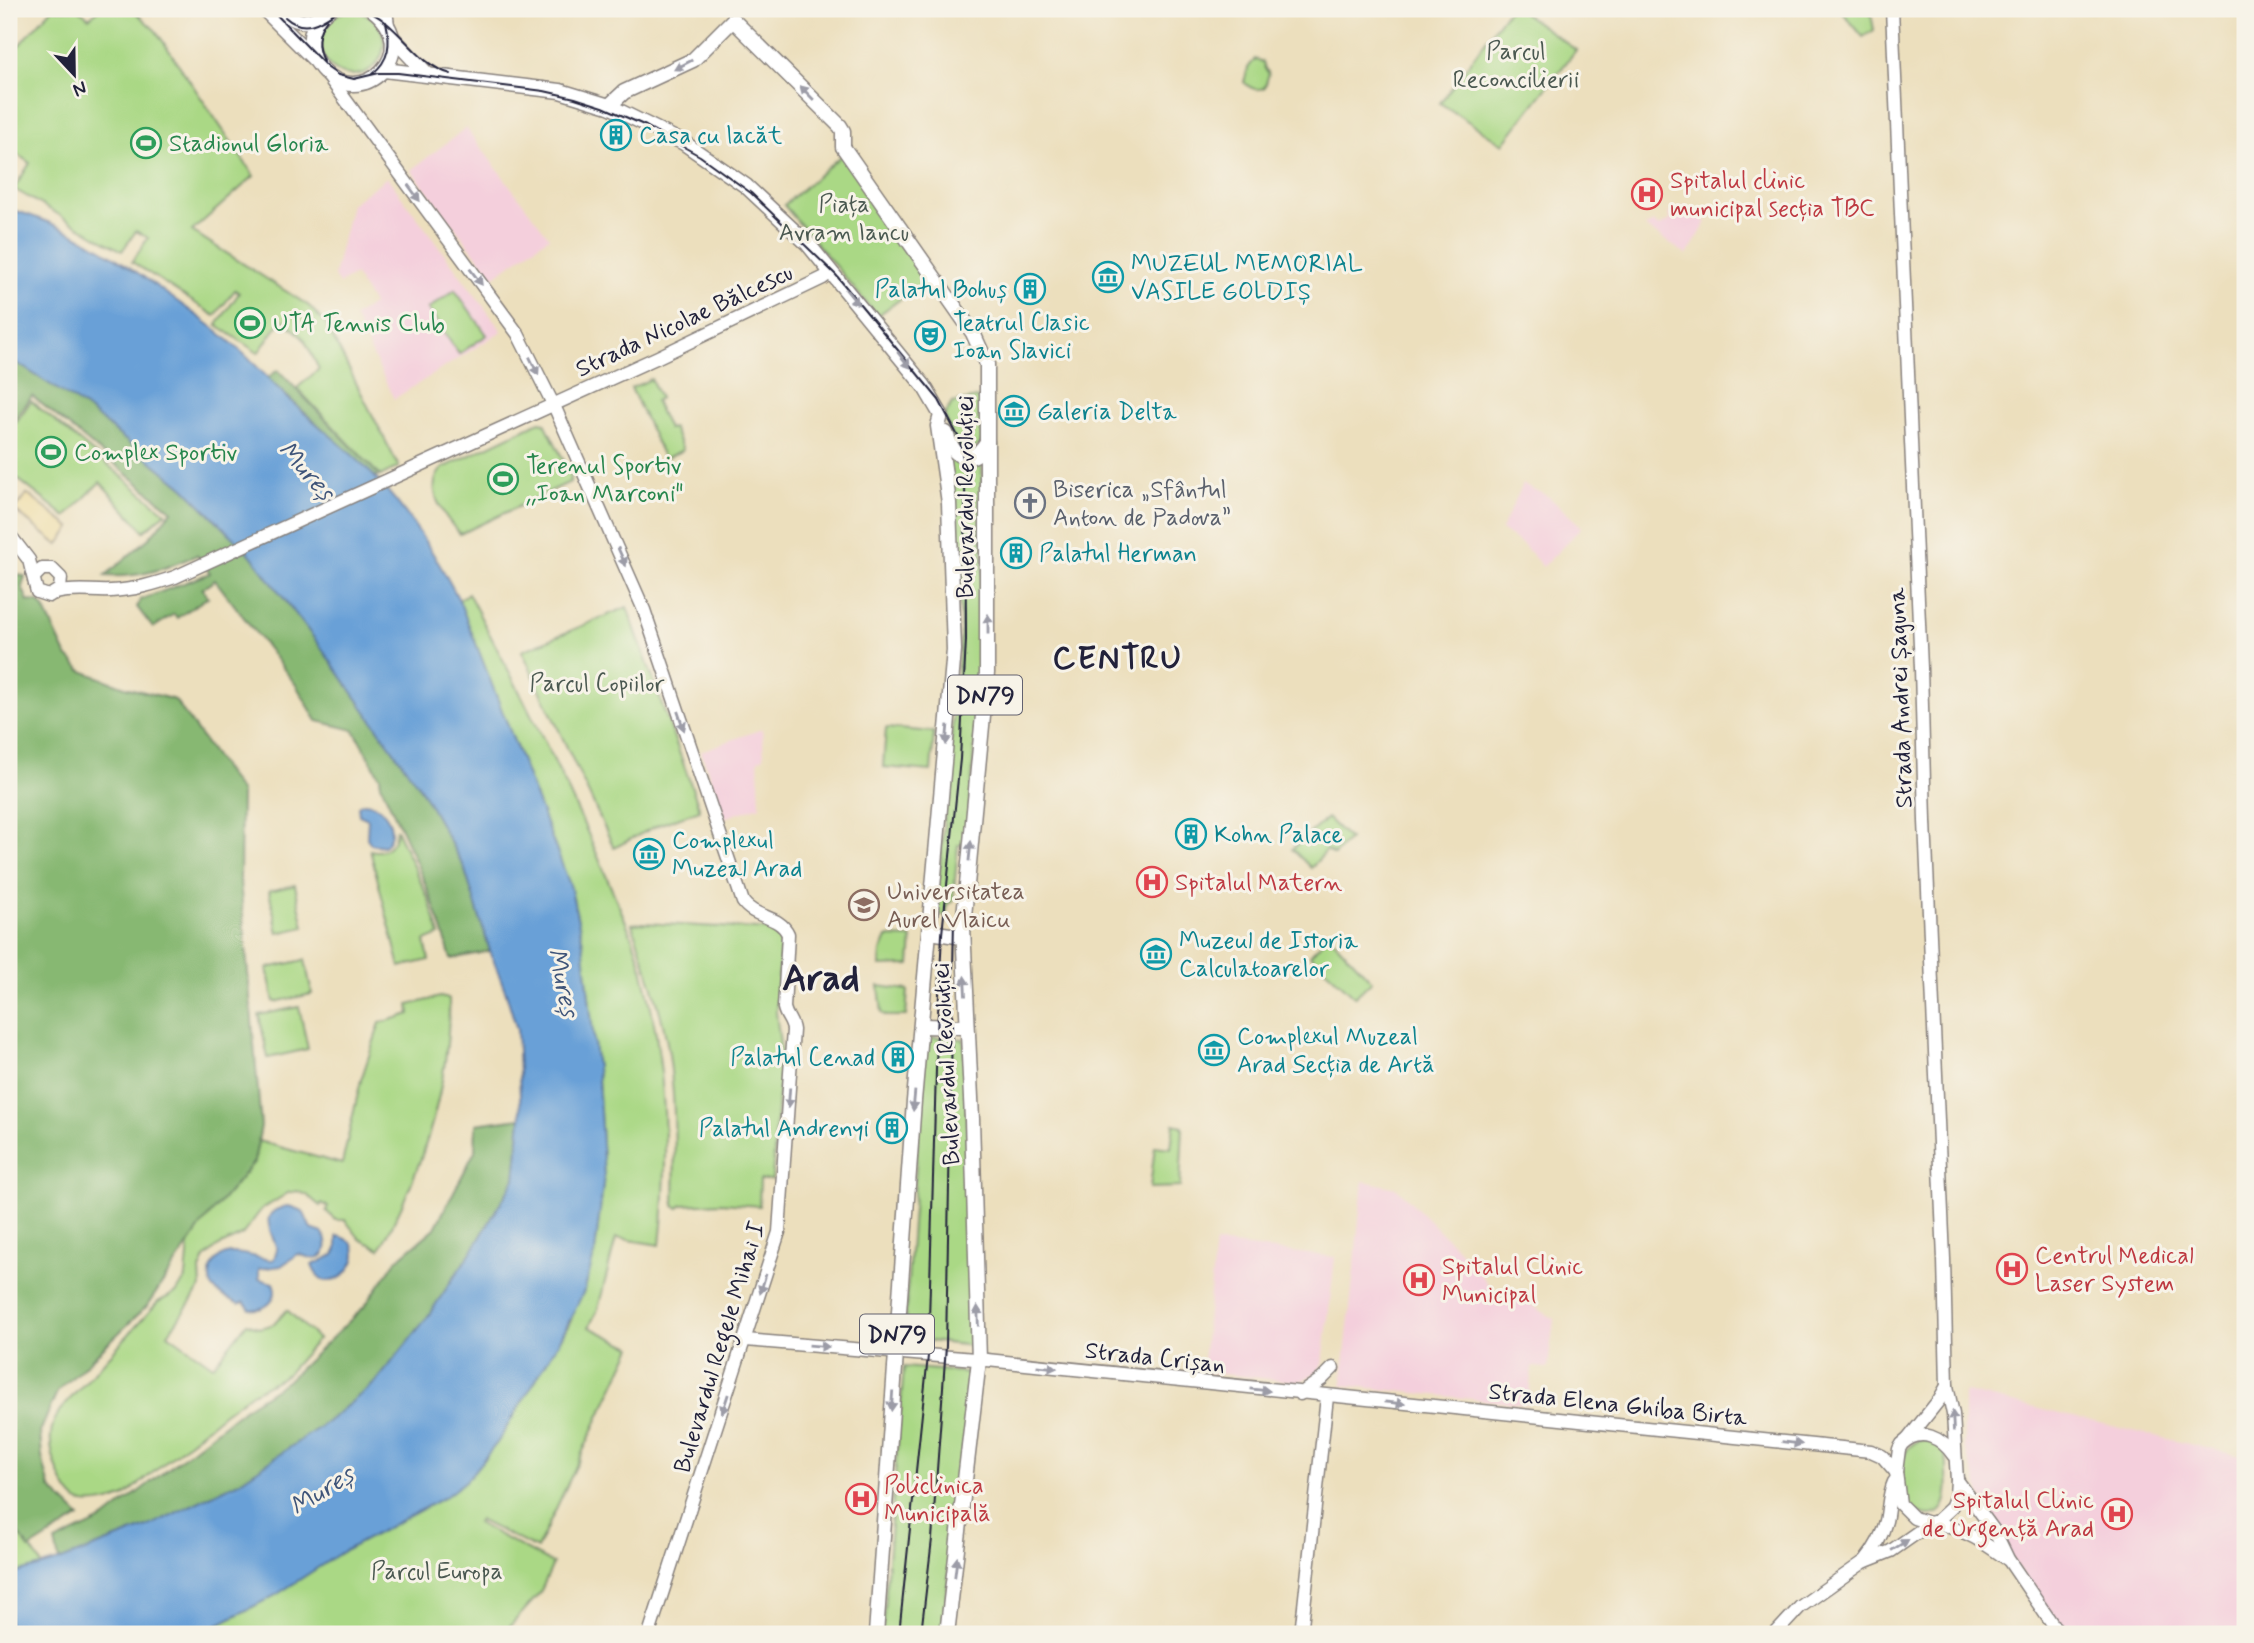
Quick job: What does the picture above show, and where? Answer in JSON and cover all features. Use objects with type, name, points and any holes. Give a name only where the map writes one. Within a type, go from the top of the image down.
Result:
[{"type":"main road","points":[[264,9],[326,73],[518,334],[564,429]]},
{"type":"main road","points":[[281,9],[292,19],[303,23],[327,11]]},
{"type":"main road","points":[[372,9],[426,74]]},
{"type":"main road","points":[[326,73],[337,80],[355,83],[369,80],[384,70],[390,60],[391,32],[386,9]]},
{"type":"main road","name":"Strada Andrei Șaguna","points":[[1892,9],[1921,668],[1947,1386],[1953,1414],[1954,1456]]},
{"type":"main road","points":[[315,60],[311,38],[327,11]]},
{"type":"main road","name":"Bulevardul Revoluției","points":[[609,106],[624,92],[693,60],[733,20],[840,126],[843,131],[843,147],[973,333],[985,359],[988,673],[963,937],[979,1360],[947,1634]]},
{"type":"main road","points":[[384,70],[546,88],[609,106],[684,143],[737,179],[808,244],[831,272]]},
{"type":"main road","name":"Bulevardul Revoluției","points":[[831,272],[924,386],[941,415],[938,426],[949,503],[954,650],[895,1353],[876,1634]]},
{"type":"main road","name":"Strada Nicolae Bălcescu","points":[[502,427],[670,351],[831,272]]},
{"type":"main road","points":[[941,415],[951,449],[959,456],[974,455],[981,451],[987,442]]},
{"type":"main road","points":[[9,533],[29,560],[34,588],[41,595],[49,596],[69,590],[138,588],[200,566],[502,427],[515,427],[544,416],[564,429]]},
{"type":"main road","name":"Bulevardul Regele Mihai I","points":[[564,429],[644,610],[743,902],[752,913],[784,926],[789,941],[784,1008],[786,1016],[792,1022],[793,1030],[780,1229],[649,1634]]},
{"type":"main road","points":[[9,533],[61,578],[93,590]]},
{"type":"main road","points":[[34,577],[37,572],[47,568]]},
{"type":"main road","points":[[56,593],[60,589],[61,578]]},
{"type":"main road","points":[[930,932],[963,937]]},
{"type":"main road","points":[[921,1026],[967,1027]]},
{"type":"main road","points":[[746,1339],[895,1353]]},
{"type":"main road","name":"DN79","points":[[895,1353],[979,1360]]},
{"type":"main road","name":"Strada Crișan","points":[[979,1360],[1327,1397]]},
{"type":"main road","points":[[1299,1394],[1322,1379],[1333,1367]]},
{"type":"main road","points":[[1947,1386],[1940,1400],[1899,1450],[1896,1475],[1898,1500],[1902,1508],[1914,1518],[1968,1532],[2008,1559]]},
{"type":"main road","points":[[1301,1634],[1327,1397]]},
{"type":"main road","name":"Strada Elena Ghiba Birta","points":[[1327,1397],[1871,1451],[1882,1456],[1896,1475]]},
{"type":"main road","points":[[1775,1634],[1800,1607],[1865,1561],[1891,1551],[1945,1516],[1951,1508],[1957,1480],[1954,1456],[1948,1447],[1936,1438],[1927,1435],[1908,1439]]},
{"type":"main road","points":[[1865,1561],[1880,1540],[1896,1475]]},
{"type":"main road","points":[[1957,1480],[1995,1532],[2008,1559],[2059,1634]]},
{"type":"shaded area","points":[[466,128],[549,237],[493,277],[411,170]]},
{"type":"shaded area","points":[[387,177],[502,331],[394,399],[354,317],[373,304],[355,275],[339,284],[334,276],[351,204]]},
{"type":"shaded area","points":[[1683,206],[1707,222],[1687,255],[1645,227],[1654,222],[1658,227],[1671,220],[1668,214]]},
{"type":"shaded area","points":[[1523,484],[1549,497],[1582,527],[1543,567],[1523,545],[1501,530]]},
{"type":"shaded area","points":[[762,729],[764,757],[758,760],[760,806],[724,818],[701,751]]},
{"type":"shaded area","name":"Spitalul Clinic Municipal","points":[[1363,1181],[1397,1188],[1472,1263],[1498,1297],[1524,1300],[1554,1319],[1548,1368],[1532,1367],[1528,1405],[1342,1385]]},
{"type":"shaded area","points":[[1215,1243],[1335,1257],[1323,1363],[1318,1372],[1299,1382],[1202,1372]]},
{"type":"shaded area","name":"Spitalul Clinic de Urgență Arad","points":[[1966,1392],[2245,1457],[2245,1634],[2059,1634],[1995,1532],[1964,1447]]},
{"type":"green space","points":[[52,9],[79,9],[89,18],[100,9],[132,9],[156,31],[254,176],[192,231],[309,306],[326,324],[399,467],[380,476],[297,388],[319,369],[304,339],[285,321],[282,320],[258,353],[217,325],[239,293],[235,290],[215,316],[132,262],[148,238],[136,231],[122,251],[14,189],[30,163],[9,149],[9,56]]},
{"type":"green space","name":"Parcul Reconcilierii","points":[[1509,9],[1518,9],[1576,50],[1503,144],[1440,103]]},
{"type":"green space","points":[[1840,9],[1870,9],[1874,30],[1863,37]]},
{"type":"green space","points":[[346,11],[358,11],[375,20],[382,31],[382,55],[375,66],[358,75],[346,75],[334,70],[325,61],[320,49],[320,37],[325,25],[334,16]]},
{"type":"green space","points":[[1255,59],[1263,62],[1269,73],[1265,87],[1259,89],[1251,88],[1244,82],[1248,68]]},
{"type":"green space","name":"Piața Avram Iancu","points":[[844,153],[931,277],[877,316],[784,205]]},
{"type":"green space","points":[[455,290],[487,335],[459,354],[428,309]]},
{"type":"green space","points":[[9,358],[85,407],[184,488],[250,554],[317,642],[422,791],[464,867],[490,951],[451,959],[429,892],[381,785],[380,777],[354,730],[317,721],[296,685],[215,580],[202,589],[208,597],[177,618],[174,614],[153,628],[137,607],[140,600],[210,573],[197,555],[152,572],[130,576],[105,576],[149,538],[172,511],[32,396],[14,420],[9,415]]},
{"type":"green space","points":[[278,370],[380,476],[374,476],[267,378]]},
{"type":"green space","points":[[651,379],[660,398],[655,401],[668,429],[673,428],[683,450],[664,459],[631,388]]},
{"type":"green space","points":[[977,398],[982,402],[983,439],[979,446],[964,452],[954,446],[945,415],[952,403]]},
{"type":"green space","name":"Complex Sportiv","points":[[31,401],[166,513],[144,531],[100,482],[66,517],[9,472],[9,432]]},
{"type":"green space","name":"Terenul Sportiv ,,Ioan Marconi\"","points":[[539,422],[545,423],[571,475],[570,482],[460,534],[438,502],[435,493],[437,476],[443,468]]},
{"type":"green space","points":[[982,457],[983,630],[967,845],[958,845],[953,902],[948,903],[946,916],[936,914],[961,629],[957,546],[948,458],[959,462]]},
{"type":"green space","points":[[9,559],[17,575],[25,576],[22,587],[28,601],[39,602],[44,608],[66,655],[82,671],[125,687],[175,700],[241,793],[240,880],[261,1126],[254,1162],[203,1223],[147,1306],[57,1392],[40,1432],[42,1457],[50,1488],[80,1517],[29,1549],[9,1518]]},
{"type":"green space","name":"Parcul Europa","points":[[468,593],[575,806],[640,960],[657,1040],[664,1108],[665,1176],[660,1245],[616,1238],[598,1309],[589,1327],[632,1347],[537,1549],[479,1520],[477,1523],[553,1564],[540,1593],[503,1634],[199,1634],[276,1595],[342,1552],[445,1497],[497,1443],[570,1323],[595,1252],[604,1176],[598,1078],[583,942],[570,885],[459,600]]},
{"type":"green space","name":"Parcul Copiilor","points":[[627,607],[700,810],[658,825],[614,848],[522,651]]},
{"type":"green space","points":[[886,728],[934,732],[931,771],[883,767]]},
{"type":"green space","points":[[1327,818],[1349,839],[1334,855],[1327,850],[1311,868],[1292,849]]},
{"type":"green space","points":[[396,829],[429,900],[440,935],[425,941],[429,960],[400,967],[370,850],[381,851],[389,847],[394,840]]},
{"type":"green space","points":[[295,885],[304,927],[278,933],[269,891]]},
{"type":"green space","points":[[632,924],[775,930],[781,938],[776,1012],[781,1052],[772,1180],[760,1180],[759,1206],[721,1203],[682,1205],[679,1208],[674,1206],[673,1092],[669,1054],[658,1005]]},
{"type":"green space","points":[[1329,935],[1372,981],[1355,997],[1310,955]]},
{"type":"green space","points":[[887,937],[912,938],[910,965],[880,966],[881,951]]},
{"type":"green space","points":[[305,960],[312,994],[274,1002],[267,968]]},
{"type":"green space","points":[[879,986],[908,990],[906,1016],[886,1016],[882,1013]]},
{"type":"green space","points":[[440,997],[449,999],[445,1065],[439,1097],[421,1160],[380,1249],[360,1239],[345,1220],[336,1220],[322,1203],[320,1206],[307,1195],[297,1191],[288,1193],[261,1210],[242,1235],[217,1247],[205,1258],[200,1270],[201,1287],[168,1334],[213,1366],[247,1323],[260,1328],[274,1324],[287,1310],[318,1339],[286,1375],[252,1393],[223,1414],[125,1496],[94,1503],[77,1501],[62,1481],[52,1452],[52,1429],[60,1410],[158,1302],[177,1292],[186,1277],[189,1244],[254,1162],[258,1141],[342,1164],[361,1080],[380,1023],[410,1014],[409,1005]]},
{"type":"green space","points":[[299,1007],[308,1049],[268,1058],[259,1015]]},
{"type":"green space","points":[[925,1037],[964,1039],[973,1346],[921,1340],[921,1335],[913,1334],[912,1339],[904,1338]]},
{"type":"green space","points":[[521,1118],[515,1179],[477,1243],[426,1319],[376,1382],[327,1422],[239,1482],[147,1527],[59,1561],[55,1542],[104,1519],[245,1408],[287,1381],[364,1307],[396,1261],[435,1228],[475,1151],[476,1124]]},
{"type":"green space","points":[[1174,1124],[1183,1126],[1180,1187],[1150,1188],[1155,1146],[1171,1148]]},
{"type":"green space","points":[[904,1367],[972,1373],[942,1634],[882,1634]]},
{"type":"green space","points":[[1920,1440],[1937,1444],[1946,1456],[1947,1495],[1945,1504],[1935,1514],[1928,1515],[1906,1506],[1902,1460],[1911,1445]]},
{"type":"green space","points":[[9,1518],[39,1560],[42,1566],[9,1575]]},
{"type":"sand","points":[[27,494],[71,528],[58,545],[14,510]]},
{"type":"water","name":"Mureș","points":[[9,209],[31,215],[92,244],[202,319],[355,457],[399,505],[431,551],[459,600],[570,885],[583,943],[598,1078],[604,1176],[595,1252],[585,1289],[559,1342],[497,1443],[466,1481],[445,1497],[342,1552],[276,1595],[199,1634],[9,1634],[9,1575],[59,1561],[147,1527],[239,1482],[327,1422],[376,1382],[426,1319],[477,1243],[515,1179],[521,1118],[517,1030],[464,867],[422,791],[317,642],[250,554],[184,488],[85,407],[9,358]]},
{"type":"water","points":[[363,803],[378,807],[388,818],[391,833],[384,846],[371,844],[367,838],[368,819],[359,815],[358,806]]},
{"type":"water","points":[[289,1206],[303,1211],[311,1229],[323,1233],[326,1244],[323,1255],[314,1258],[298,1254],[281,1266],[259,1269],[259,1279],[273,1283],[275,1289],[273,1299],[261,1308],[250,1309],[244,1302],[239,1304],[217,1292],[211,1285],[210,1273],[220,1257],[232,1253],[274,1259],[277,1249],[269,1228],[269,1217],[279,1208]]},
{"type":"water","points":[[337,1236],[350,1241],[355,1250],[354,1261],[348,1271],[329,1281],[320,1277],[312,1265],[334,1255]]},
{"type":"tram line","points":[[271,9],[338,75],[354,79],[379,73],[398,73],[544,91],[603,107],[646,126],[700,156],[751,193],[836,275],[939,400],[960,440],[965,471],[966,640],[960,759],[942,934],[928,1356],[899,1634]]},
{"type":"tram line","points":[[285,17],[306,26],[320,22],[340,9]]},
{"type":"tram line","points":[[362,9],[386,22],[427,61],[451,74]]},
{"type":"tram line","points":[[323,61],[319,40],[327,19]]},
{"type":"tram line","points":[[372,74],[388,51],[386,22]]},
{"type":"tram line","points":[[921,1634],[932,1539],[946,1346],[954,919]]},
{"type":"place","name":"Casa cu lacăt","points":[[616,135]]},
{"type":"place","name":"Stadionul Gloria","points":[[146,143]]},
{"type":"place","name":"Spitalul clinic municipal secția TBC","points":[[1647,194]]},
{"type":"place","name":"MUZEUL MEMORIAL VASILE GOLDIȘ","points":[[1108,277]]},
{"type":"place","name":"Palatul Bohuș","points":[[1030,289]]},
{"type":"place","name":"UTA Tennis Club","points":[[250,323]]},
{"type":"place","name":"Teatrul Clasic Ioan Slavici","points":[[930,336]]},
{"type":"place","name":"Galeria Delta","points":[[1014,411]]},
{"type":"place","name":"Complex Sportiv","points":[[51,452]]},
{"type":"place","name":"Terenul Sportiv ,,Ioan Marconi\"","points":[[503,479]]},
{"type":"place","name":"Biserica „Sfântul Anton de Padova”","points":[[1030,503]]},
{"type":"place","name":"Palatul Herman","points":[[1016,553]]},
{"type":"place","name":"Kohn Palace","points":[[1191,834]]},
{"type":"place","name":"Complexul Muzeal Arad","points":[[649,854]]},
{"type":"place","name":"Spitalul Matern","points":[[1152,882]]},
{"type":"place","name":"Universitatea Aurel Vlaicu","points":[[864,905]]},
{"type":"place","name":"Muzeul de Istoria Calculatoarelor","points":[[1156,954]]},
{"type":"place","name":"Complexul Muzeal Arad Secția de Artă","points":[[1214,1050]]},
{"type":"place","name":"Palatul Cenad","points":[[898,1057]]},
{"type":"place","name":"Palatul Andrenyi","points":[[892,1128]]},
{"type":"place","name":"Centrul Medical Laser System","points":[[2012,1269]]},
{"type":"place","name":"Spitalul Clinic Municipal","points":[[1419,1280]]},
{"type":"place","name":"Policlinica Municipală","points":[[861,1499]]},
{"type":"place","name":"Spitalul Clinic de Urgență Arad","points":[[2117,1514]]},
{"type":"district","name":"CENTRU","points":[[1118,657]]},
{"type":"district","name":"Arad","points":[[821,977]]}]
